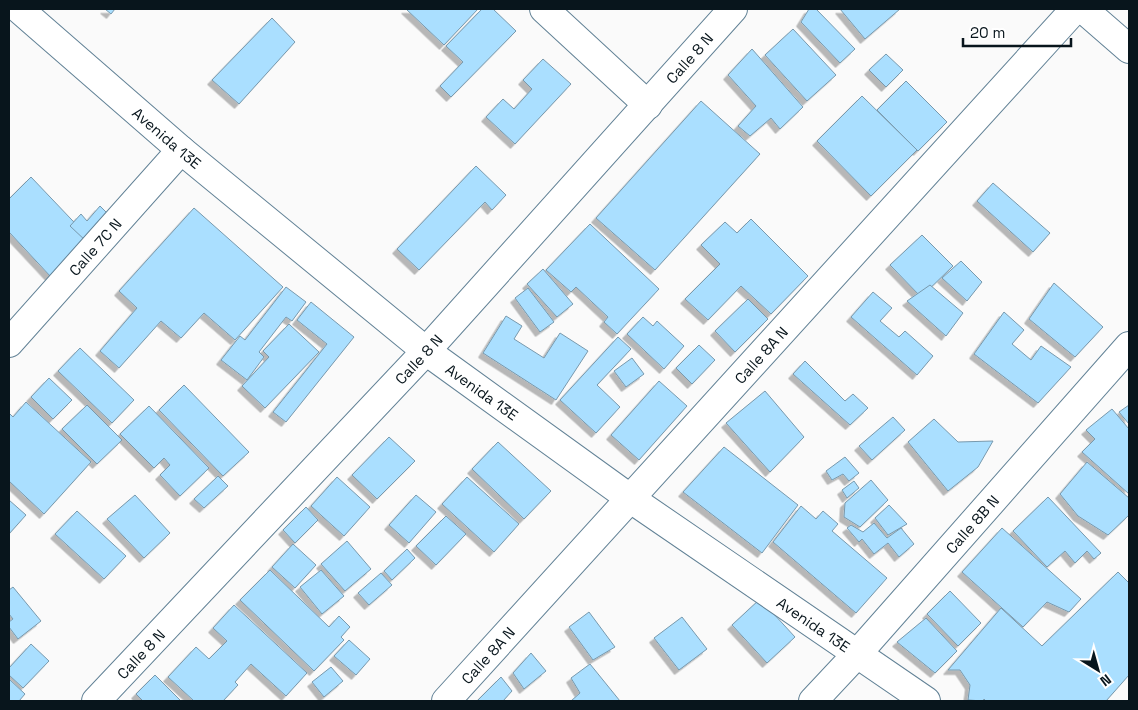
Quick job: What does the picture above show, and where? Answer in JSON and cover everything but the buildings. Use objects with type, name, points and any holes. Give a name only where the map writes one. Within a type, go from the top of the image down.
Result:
[{"type":"street","name":"Avenida 13E","points":[[19,9],[181,150],[426,352],[631,499],[926,701]]},
{"type":"street","points":[[544,9],[648,104]]},
{"type":"street","name":"Calle 8 N","points":[[96,701],[426,352],[733,9]]},
{"type":"street","name":"Calle 8A N","points":[[446,701],[1076,9]]},
{"type":"street","points":[[1083,9],[1129,49]]},
{"type":"street","name":"Calle 7C N","points":[[9,343],[181,150]]},
{"type":"street","name":"Calle 8B N","points":[[813,701],[857,654],[1129,346]]}]
